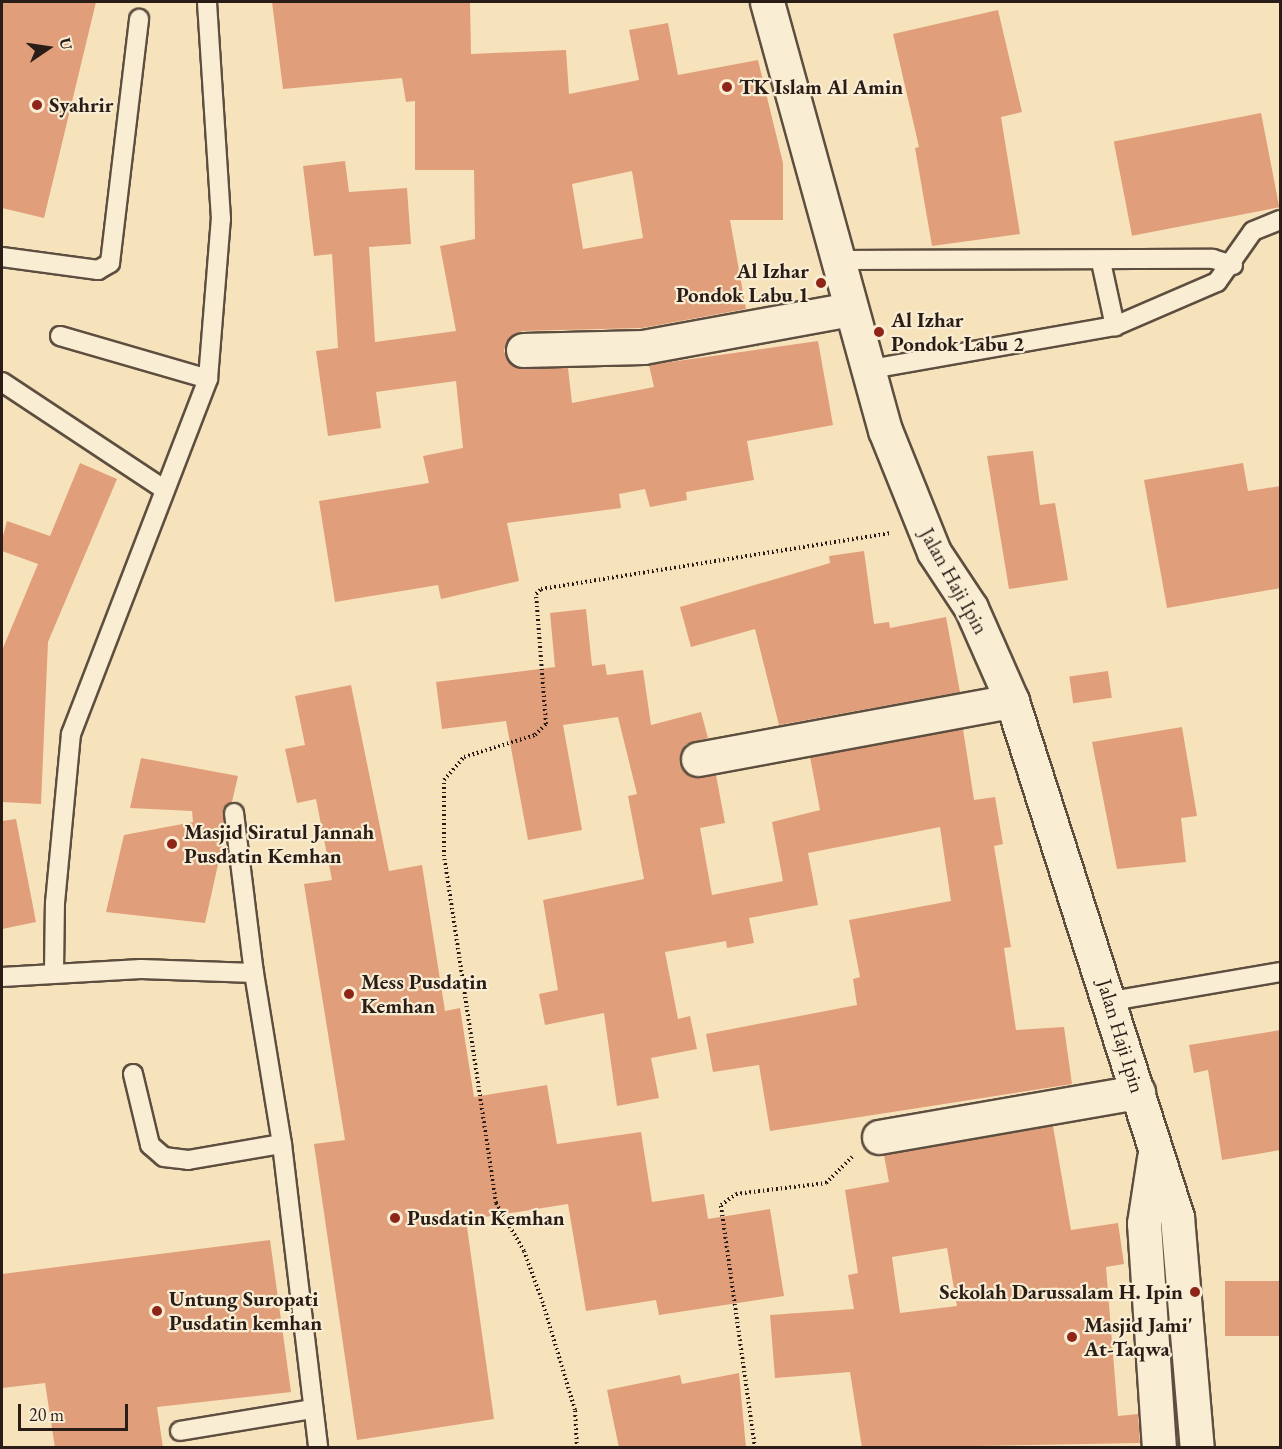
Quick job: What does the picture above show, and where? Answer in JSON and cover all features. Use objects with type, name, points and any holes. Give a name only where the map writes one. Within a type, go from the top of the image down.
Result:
[{"type":"street","name":"Jalan Haji Ipin","points":[[767,2],[865,370],[924,527],[988,642],[1012,701],[1111,1001],[1154,1156],[1178,1217],[1197,1448]]},
{"type":"street","points":[[523,350],[644,347],[850,309]]},
{"type":"street","points":[[698,759],[1012,701]]},
{"type":"street","points":[[879,1137],[1138,1092]]},
{"type":"street","name":"Jalan Haji Ipin","points":[[1154,1156],[1144,1223],[1160,1448]]},
{"type":"lane","points":[[54,971],[55,903],[71,734],[162,488],[208,379],[221,219],[207,2]]},
{"type":"lane","points":[[2,257],[98,270],[110,263],[139,19]]},
{"type":"lane","points":[[865,370],[1115,326],[1198,291],[1233,265],[1253,231],[1281,220]]},
{"type":"lane","points":[[837,260],[1101,262],[1213,259],[1233,265]]},
{"type":"lane","points":[[1101,262],[1115,326]]},
{"type":"lane","points":[[60,336],[208,379]]},
{"type":"lane","points":[[2,382],[162,488]]},
{"type":"lane","points":[[234,813],[254,974],[282,1144],[318,1448]]},
{"type":"lane","points":[[2,977],[54,971],[254,974]]},
{"type":"lane","points":[[1111,1001],[1281,972]]},
{"type":"lane","points":[[133,1074],[150,1145],[164,1158],[188,1160],[282,1144]]},
{"type":"lane","points":[[180,1431],[313,1409]]},
{"type":"path","points":[[578,1448],[575,1410],[543,1303],[524,1251],[496,1203],[444,856],[444,780],[464,758],[535,735],[546,724],[536,594],[541,589],[924,527]]},
{"type":"path","points":[[755,1448],[721,1205],[736,1194],[826,1183],[879,1137]]},
{"type":"building","name":"Syahrir","points":[[2,2],[96,2],[44,218],[2,208]]},
{"type":"building","points":[[272,2],[470,2],[471,54],[566,50],[569,94],[639,80],[629,30],[668,23],[678,75],[758,60],[783,163],[783,220],[730,220],[746,309],[642,328],[522,331],[507,341],[504,351],[515,367],[568,368],[572,403],[654,387],[649,365],[818,341],[833,425],[747,441],[754,480],[686,492],[687,500],[650,507],[645,489],[619,494],[621,508],[507,523],[519,581],[441,599],[438,585],[335,602],[319,501],[429,483],[423,456],[463,448],[456,381],[376,392],[381,428],[328,436],[316,351],[338,348],[332,254],[314,256],[303,166],[345,161],[349,192],[407,188],[411,244],[369,247],[375,342],[456,331],[440,246],[475,239],[474,170],[415,170],[415,101],[406,102],[402,78],[283,89]],"holes":[[[632,171],[643,238],[583,249],[572,184]]]},
{"type":"building","points":[[998,10],[1022,112],[1001,117],[1020,234],[932,246],[915,148],[919,147],[893,34]]},
{"type":"building","points":[[1261,113],[1279,207],[1132,236],[1114,142]]},
{"type":"building","points":[[1033,451],[1040,505],[1055,503],[1068,580],[1009,589],[987,456]]},
{"type":"building","points":[[80,463],[117,479],[48,642],[41,804],[2,802],[3,648],[38,564],[2,551],[2,540],[7,521],[50,536]]},
{"type":"building","points":[[1243,463],[1248,491],[1281,486],[1281,588],[1167,608],[1144,480]]},
{"type":"building","points":[[864,551],[874,624],[889,622],[890,628],[946,617],[960,692],[779,725],[755,629],[691,647],[680,607],[830,563],[829,556]]},
{"type":"building","points":[[586,609],[592,666],[605,664],[607,675],[643,670],[651,725],[701,712],[708,738],[686,744],[680,762],[691,776],[716,775],[725,823],[700,828],[712,895],[783,881],[772,822],[820,810],[810,757],[963,729],[974,800],[995,797],[1003,844],[994,846],[1011,947],[1004,948],[1016,1030],[1064,1027],[1072,1084],[770,1131],[759,1065],[713,1072],[706,1034],[857,1005],[853,979],[860,977],[849,920],[951,901],[940,827],[808,853],[818,905],[749,918],[754,943],[727,948],[726,941],[665,952],[678,1019],[690,1016],[697,1049],[651,1058],[659,1098],[617,1106],[604,1013],[545,1025],[539,994],[558,990],[543,900],[644,879],[628,796],[637,794],[618,717],[563,725],[582,830],[528,840],[506,721],[442,729],[436,682],[555,667],[550,613]]},
{"type":"building","points":[[1108,671],[1112,698],[1073,703],[1069,676]]},
{"type":"building","points":[[351,685],[389,871],[422,865],[445,1011],[460,1008],[474,1097],[547,1085],[557,1144],[641,1132],[652,1202],[704,1194],[708,1219],[770,1209],[784,1296],[659,1315],[656,1300],[586,1311],[568,1204],[466,1220],[494,1419],[357,1440],[314,1144],[345,1140],[304,884],[332,880],[316,799],[297,803],[285,749],[305,745],[295,696]]},
{"type":"building","points":[[1182,727],[1197,816],[1181,818],[1186,862],[1117,869],[1092,742]]},
{"type":"building","name":"Masjid Siratul Jannah Pusdatin Kemhan","points":[[141,758],[238,776],[232,802],[223,809],[225,833],[205,923],[106,912],[124,835],[193,822],[192,811],[130,808]]},
{"type":"building","points":[[16,819],[36,922],[2,929],[2,821]]},
{"type":"building","points":[[1281,1030],[1281,1150],[1222,1160],[1208,1070],[1194,1073],[1189,1045]]},
{"type":"building","points":[[1053,1126],[1071,1230],[1118,1223],[1124,1264],[1106,1267],[1118,1416],[1138,1414],[1140,1443],[862,1448],[850,1372],[775,1378],[770,1315],[854,1309],[848,1275],[858,1273],[845,1190],[889,1182],[884,1155]],"holes":[[[947,1248],[957,1306],[900,1313],[892,1257]]]},
{"type":"building","name":"Untung Suropati Pusdatin kemhan","points":[[270,1240],[291,1392],[157,1407],[163,1448],[55,1448],[45,1383],[2,1388],[2,1274]]},
{"type":"building","points":[[1225,1281],[1280,1281],[1280,1336],[1225,1336]]},
{"type":"building","points":[[739,1373],[746,1448],[619,1448],[607,1390],[680,1375],[682,1384]]},
{"type":"place","name":"TK Islam Al Amin","points":[[727,87]]},
{"type":"place","name":"Syahrir","points":[[37,105]]},
{"type":"place","name":"Al Izhar Pondok Labu 1","points":[[821,283]]},
{"type":"place","name":"Al Izhar Pondok Labu 2","points":[[879,332]]},
{"type":"place","name":"Masjid Siratul Jannah Pusdatin Kemhan","points":[[172,844]]},
{"type":"place","name":"Mess Pusdatin Kemhan","points":[[349,994]]},
{"type":"place","name":"Pusdatin Kemhan","points":[[395,1218]]},
{"type":"place","name":"Sekolah Darussalam H. Ipin","points":[[1195,1292]]},
{"type":"place","name":"Untung Suropati Pusdatin kemhan","points":[[157,1311]]},
{"type":"place","name":"Masjid Jami' At-Taqwa","points":[[1072,1337]]}]
